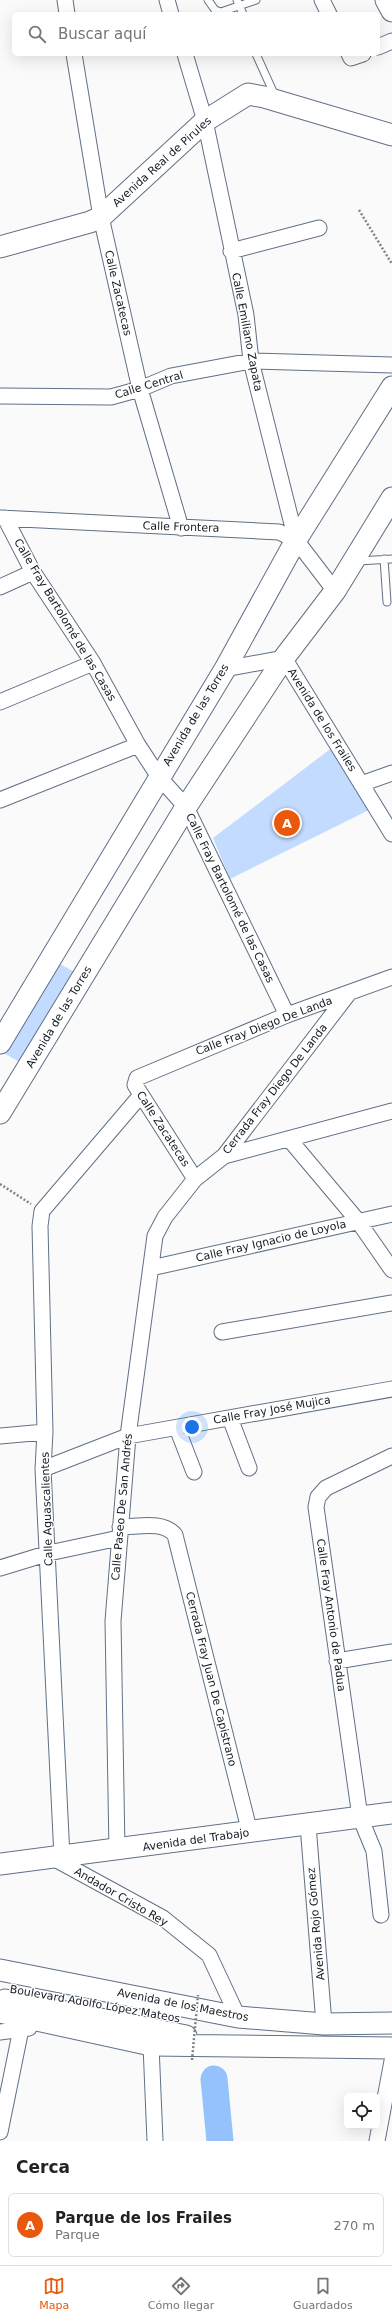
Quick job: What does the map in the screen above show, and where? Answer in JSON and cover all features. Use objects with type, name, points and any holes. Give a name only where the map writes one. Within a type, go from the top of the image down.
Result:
[{"type":"street","points":[[65,0],[67,12]]},
{"type":"street","points":[[167,0],[170,12]]},
{"type":"street","points":[[322,0],[328,12]]},
{"type":"street","points":[[386,0],[392,11]]},
{"type":"street","points":[[380,46],[392,41]]},
{"type":"street","name":"Calle Zacatecas","points":[[74,56],[101,217],[140,389],[181,528]]},
{"type":"street","name":"Calle Emiliano Zapata","points":[[186,56],[205,121],[231,250],[246,315],[250,361],[296,540]]},
{"type":"street","name":"Avenida Real de Pirules","points":[[0,247],[90,222],[101,217],[205,121],[248,94],[277,101],[392,135]]},
{"type":"street","points":[[231,250],[319,228]]},
{"type":"street","name":"Calle Central","points":[[0,396],[111,397],[140,389],[171,376],[250,361],[392,366]]},
{"type":"street","name":"Avenida de las Torres","points":[[0,1043],[225,669],[296,540],[392,387]]},
{"type":"street","name":"Avenida de las Torres","points":[[0,1113],[186,807],[284,658],[335,591],[392,498]]},
{"type":"street","name":"Calle Frontera","points":[[2,518],[279,532],[296,540],[335,591]]},
{"type":"street","name":"Calle Fray Bartolomé de las Casas","points":[[2,518],[33,572],[93,663],[138,745],[159,777],[186,807],[287,1015]]},
{"type":"street","points":[[0,586],[33,572]]},
{"type":"street","name":"Avenida de los Frailes","points":[[225,669],[284,658],[392,834]]},
{"type":"street","points":[[0,702],[93,663]]},
{"type":"street","points":[[0,800],[138,745]]},
{"type":"street","points":[[362,784],[392,773]]},
{"type":"street","name":"Calle Fray Diego De Landa","points":[[137,1078],[287,1015],[392,977]]},
{"type":"street","name":"Cerrada Fray Diego De Landa","points":[[195,1179],[224,1156],[349,993]]},
{"type":"street","name":"Calle Zacatecas","points":[[137,1078],[135,1085],[195,1179]]},
{"type":"street","points":[[42,1211],[141,1095]]},
{"type":"street","points":[[224,1156],[392,1111]]},
{"type":"street","points":[[289,1139],[358,1221],[392,1270]]},
{"type":"street","name":"Calle Paseo De San Andrés","points":[[117,1850],[113,1621],[128,1436],[155,1236],[159,1226],[195,1179]]},
{"type":"street","name":"Calle Aguascalientes","points":[[42,1211],[45,1432],[43,1469],[49,1553],[57,1857]]},
{"type":"street","name":"Calle Fray Ignacio de Loyola","points":[[151,1268],[392,1214]]},
{"type":"street","points":[[222,1332],[392,1303]]},
{"type":"street","name":"Calle Fray José Mujica","points":[[43,1469],[128,1436],[392,1389]]},
{"type":"street","points":[[230,1418],[249,1468]]},
{"type":"street","points":[[176,1428],[194,1472]]},
{"type":"street","points":[[0,1436],[45,1432]]},
{"type":"street","name":"Calle Fray Antonio de Padua","points":[[381,1915],[374,1851],[360,1817],[316,1507],[318,1497],[326,1488],[392,1456]]},
{"type":"street","name":"Cerrada Fray Juan De Capistrano","points":[[120,1533],[161,1526],[169,1528],[175,1535],[250,1833]]},
{"type":"street","points":[[0,1568],[120,1533]]},
{"type":"street","points":[[337,1662],[392,1652]]},
{"type":"street","name":"Avenida del Trabajo","points":[[0,1864],[250,1833],[392,1812]]},
{"type":"street","name":"Avenida Rojo Gómez","points":[[308,1824],[324,2024]]},
{"type":"street","name":"Andador Cristo Rey","points":[[57,1857],[163,1918],[209,1955],[238,2017]]},
{"type":"street","name":"Avenida de los Maestros","points":[[0,1970],[238,2017],[324,2024],[392,2023]]},
{"type":"street","name":"Boulevard Adolfo López Mateos","points":[[0,1987],[177,2027],[238,2017]]},
{"type":"street","points":[[0,1999],[177,2027],[240,2045]]},
{"type":"street","points":[[0,2012],[55,2026],[151,2045],[392,2048]]},
{"type":"street","points":[[0,2032],[55,2026]]},
{"type":"street","points":[[0,2132],[21,2029]]},
{"type":"street","points":[[151,2045],[155,2141]]},
{"type":"street","points":[[377,2141],[392,2061]]},
{"type":"lane","points":[[208,0],[215,10],[221,12],[238,3],[256,0]]},
{"type":"lane","points":[[257,56],[277,101]]},
{"type":"lane","points":[[352,562],[392,559]]},
{"type":"lane","points":[[384,560],[387,602]]},
{"type":"path","points":[[359,210],[392,264]]},
{"type":"path","points":[[0,1184],[42,1211]]},
{"type":"path","points":[[192,2060],[198,1995]]},
{"type":"shaded area","points":[[333,747],[371,809],[230,879],[213,838]]},
{"type":"shaded area","points":[[51,959],[87,979],[36,1071],[0,1051]]},
{"type":"waterway","points":[[214,2079],[220,2141]]},
{"type":"place","name":"Parque de los Frailes","points":[[287,823]]}]
